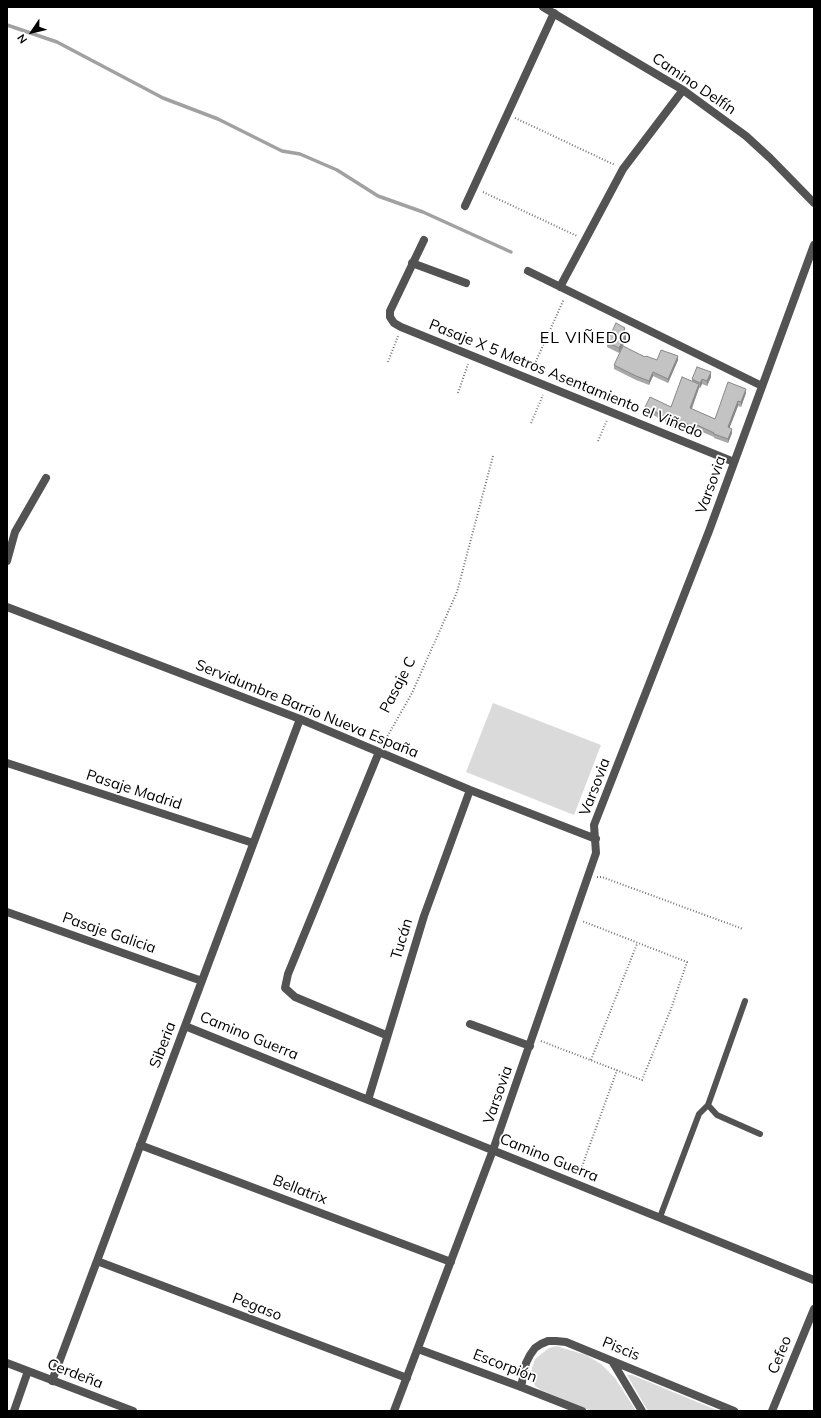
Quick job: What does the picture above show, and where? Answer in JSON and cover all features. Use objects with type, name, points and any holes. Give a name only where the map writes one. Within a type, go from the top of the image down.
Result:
[{"type":"street","name":"Camino Delfín","points":[[543,7],[683,90],[746,136],[814,203]]},
{"type":"street","points":[[465,206],[554,13]]},
{"type":"street","points":[[564,289],[585,239],[623,169],[683,90]]},
{"type":"street","points":[[424,240],[412,263],[466,283]]},
{"type":"street","name":"Varsovia","points":[[394,1411],[493,1150],[574,918],[596,853],[594,825],[692,575],[814,245]]},
{"type":"street","name":"Pasaje X 5 Metros Asentamiento el Viñedo","points":[[412,263],[390,311],[390,317],[394,323],[734,462]]},
{"type":"street","points":[[528,272],[762,386]]},
{"type":"street","points":[[7,561],[15,532],[46,478]]},
{"type":"street","name":"Servidumbre Barrio Nueva España","points":[[7,607],[300,719],[470,790],[596,839]]},
{"type":"street","name":"Siberia","points":[[52,1381],[300,719]]},
{"type":"street","points":[[379,752],[288,974],[285,988],[295,997],[386,1035]]},
{"type":"street","name":"Pasaje Madrid","points":[[7,763],[253,843]]},
{"type":"street","name":"Tucán","points":[[368,1100],[386,1035],[424,916],[470,790]]},
{"type":"street","name":"Pasaje Galicia","points":[[7,912],[202,981]]},
{"type":"street","points":[[470,1024],[531,1041]]},
{"type":"street","name":"Camino Guerra","points":[[185,1026],[814,1280]]},
{"type":"street","name":"Bellatrix","points":[[140,1145],[451,1262]]},
{"type":"street","name":"Pegaso","points":[[97,1261],[407,1378]]},
{"type":"street","name":"Cefeo","points":[[772,1411],[814,1309]]},
{"type":"street","name":"Piscis","points":[[521,1386],[526,1364],[535,1348],[548,1341],[566,1342],[734,1411]]},
{"type":"street","name":"Escorpión","points":[[418,1349],[521,1386],[582,1411]]},
{"type":"street","points":[[612,1361],[642,1411]]},
{"type":"street","name":"Cerdeña","points":[[7,1363],[133,1411]]},
{"type":"street","points":[[14,1411],[28,1371]]},
{"type":"lane","points":[[660,1217],[699,1114],[708,1105],[746,1001]]},
{"type":"lane","points":[[708,1105],[717,1115],[760,1134]]},
{"type":"path","points":[[507,114],[623,169]]},
{"type":"path","points":[[474,188],[585,239]]},
{"type":"path","points":[[529,379],[564,289]]},
{"type":"path","points":[[388,362],[401,327]]},
{"type":"path","points":[[458,393],[470,355]]},
{"type":"path","points":[[531,423],[547,386]]},
{"type":"path","points":[[598,442],[610,412]]},
{"type":"path","name":"Pasaje C","points":[[379,752],[412,693],[457,592],[493,456]]},
{"type":"path","points":[[588,876],[602,877],[743,929]]},
{"type":"path","points":[[531,1041],[591,1060],[642,1080],[671,1009],[687,962],[574,918]]},
{"type":"path","points":[[591,1060],[637,943]]},
{"type":"path","points":[[576,1183],[617,1070]]},
{"type":"shaded area","points":[[493,703],[601,745],[574,815],[466,772]]},
{"type":"shaded area","points":[[556,1346],[586,1355],[601,1364],[615,1378],[636,1411],[591,1411],[541,1390],[535,1386],[531,1376],[535,1359],[549,1348]]},
{"type":"shaded area","points":[[627,1375],[632,1375],[719,1411],[648,1411]]},
{"type":"building","points":[[616,323],[625,328],[622,333],[626,334],[619,348],[607,342]]},
{"type":"building","points":[[623,346],[645,357],[646,356],[657,360],[661,350],[678,356],[668,379],[653,372],[649,381],[614,365]]},
{"type":"building","points":[[697,367],[711,372],[707,381],[702,379],[700,383],[692,379]]},
{"type":"building","points":[[682,377],[699,384],[690,408],[715,419],[728,382],[746,389],[741,402],[738,401],[728,427],[732,429],[728,439],[714,434],[695,424],[694,427],[685,423],[684,427],[665,419],[666,417],[645,407],[650,397],[671,407]]},
{"type":"waterway","points":[[7,25],[57,42],[163,98],[218,119],[282,151],[300,154],[337,170],[378,196],[423,212],[511,252]]},
{"type":"district","name":"EL VIÑEDO","points":[[586,338]]}]
